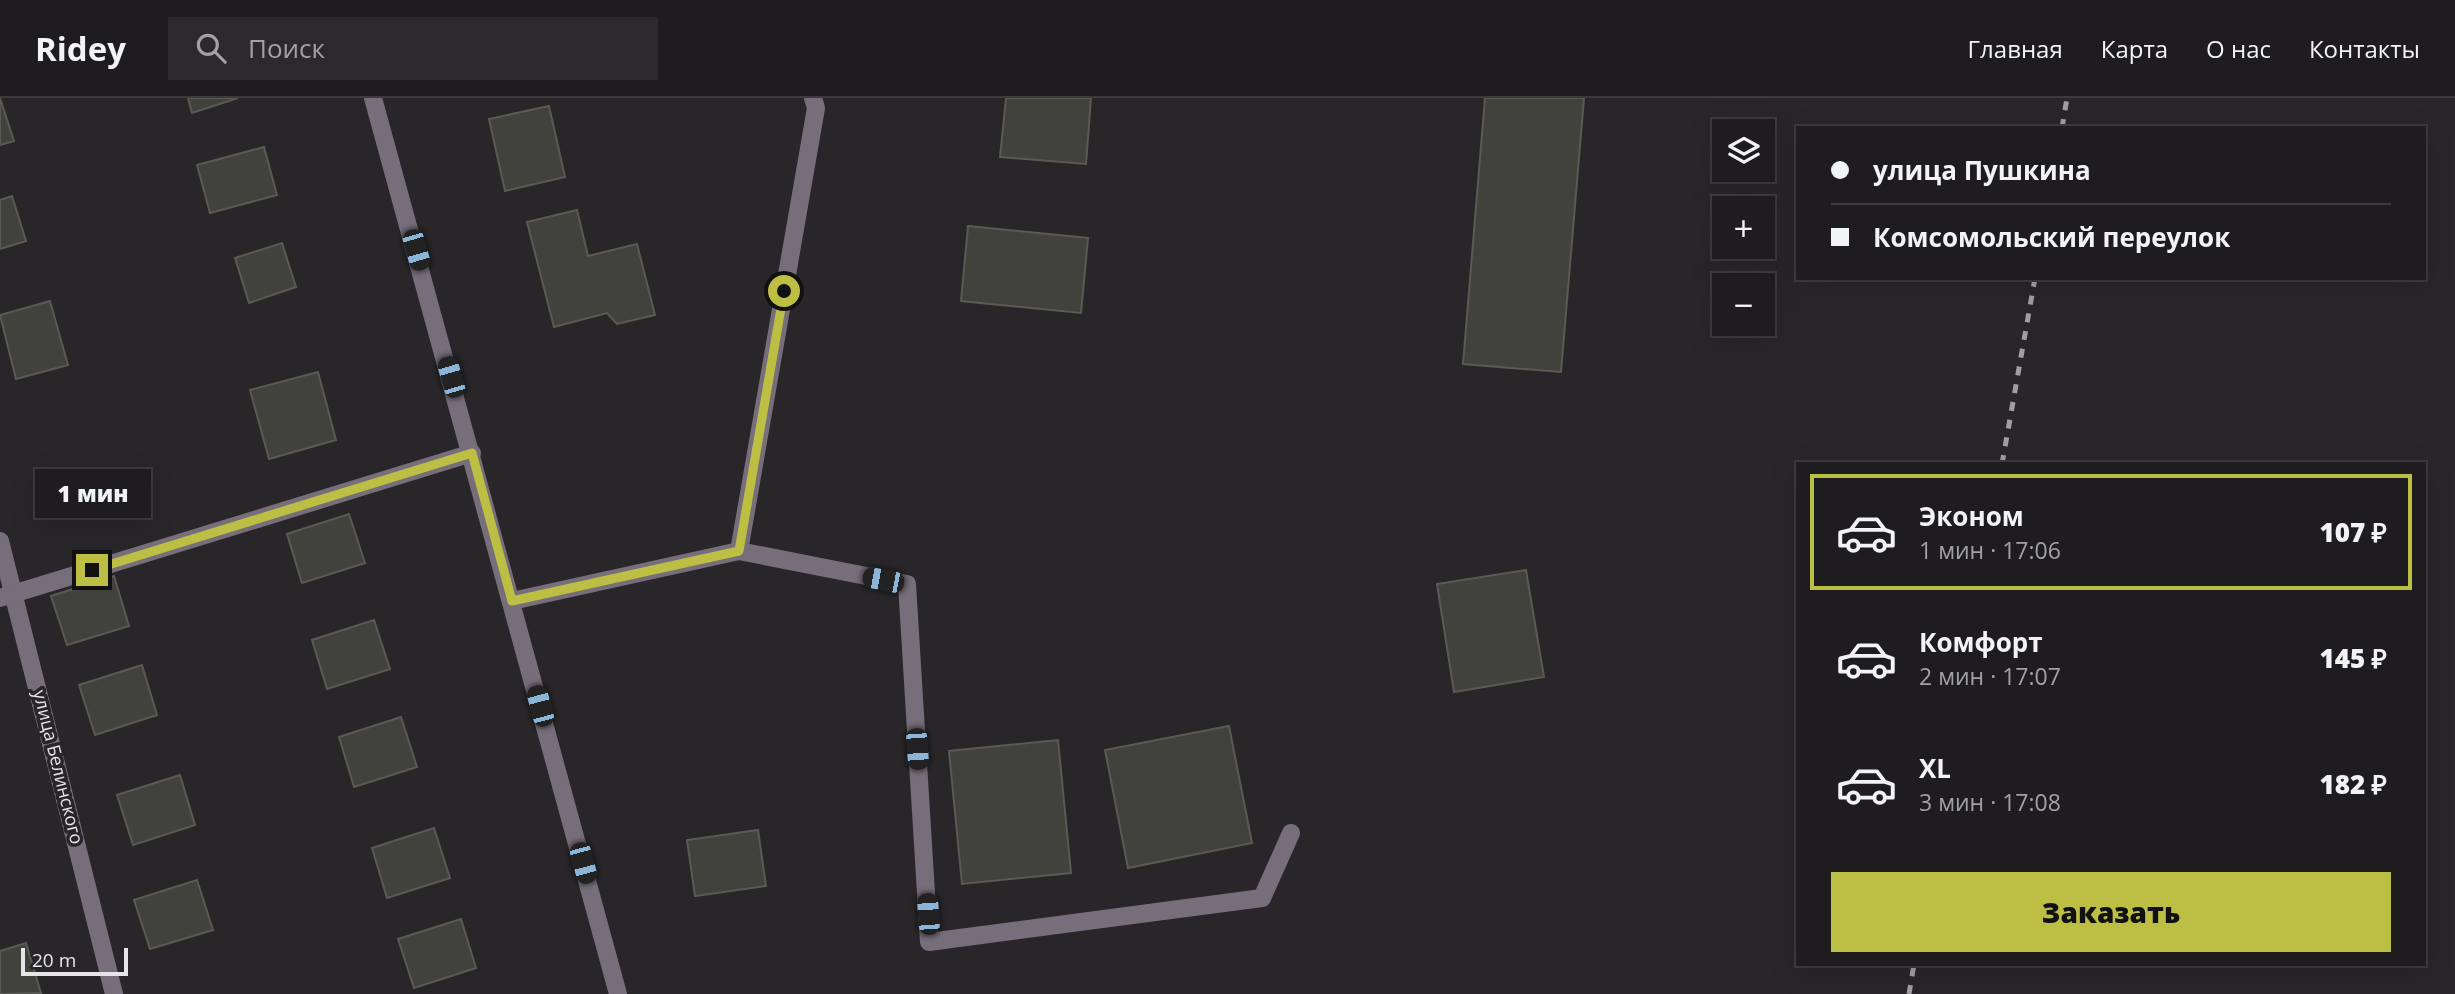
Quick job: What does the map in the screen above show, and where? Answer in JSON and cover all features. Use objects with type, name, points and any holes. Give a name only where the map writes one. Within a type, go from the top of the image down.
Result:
[{"type":"street","points":[[373,98],[618,994]]},
{"type":"street","points":[[739,551],[816,101]]},
{"type":"street","points":[[8,596],[472,453]]},
{"type":"street","name":"улица Белинского","points":[[0,541],[8,596],[114,994]]},
{"type":"street","points":[[512,601],[739,551],[906,584],[929,942],[1262,898],[1291,833]]},
{"type":"building","points":[[0,98],[14,141],[0,145]]},
{"type":"building","points":[[188,98],[238,98],[192,113]]},
{"type":"building","points":[[1006,98],[1091,98],[1086,164],[1000,157]]},
{"type":"building","points":[[1485,98],[1584,98],[1561,372],[1463,364]]},
{"type":"building","points":[[549,106],[565,177],[505,191],[489,119]]},
{"type":"building","points":[[264,147],[277,195],[210,213],[197,165]]},
{"type":"building","points":[[12,196],[26,241],[0,249],[0,200]]},
{"type":"building","points":[[577,210],[588,256],[637,244],[655,315],[617,324],[607,313],[554,327],[527,222]]},
{"type":"building","points":[[968,226],[1088,238],[1081,313],[961,301]]},
{"type":"building","points":[[282,243],[296,287],[249,303],[235,258]]},
{"type":"building","points":[[50,301],[68,365],[16,379],[0,315]]},
{"type":"building","points":[[318,372],[336,440],[269,459],[250,390]]},
{"type":"building","points":[[349,514],[365,563],[302,583],[287,534]]},
{"type":"building","points":[[1526,570],[1544,677],[1454,692],[1437,584]]},
{"type":"building","points":[[114,576],[129,626],[67,645],[51,596]]},
{"type":"building","points":[[374,620],[390,669],[327,689],[312,640]]},
{"type":"building","points":[[142,665],[157,715],[95,735],[79,685]]},
{"type":"building","points":[[401,717],[417,767],[354,787],[339,737]]},
{"type":"building","points":[[1229,726],[1252,843],[1128,868],[1105,750]]},
{"type":"building","points":[[1058,740],[1071,873],[962,884],[949,751]]},
{"type":"building","points":[[180,775],[195,825],[133,845],[117,795]]},
{"type":"building","points":[[434,828],[450,878],[387,898],[372,848]]},
{"type":"building","points":[[758,830],[766,886],[695,896],[687,840]]},
{"type":"building","points":[[197,880],[213,930],[150,949],[134,900]]},
{"type":"building","points":[[461,919],[476,968],[414,988],[398,939]]},
{"type":"building","points":[[26,943],[41,993],[0,994],[0,951]]},
{"type":"railway","points":[[2062,126],[2067,98]]},
{"type":"railway","points":[[2002,462],[2035,280]]},
{"type":"railway","points":[[1909,994],[1914,966]]},
{"type":"route","points":[[92,570],[472,453],[512,601],[739,551],[784,291]]}]
